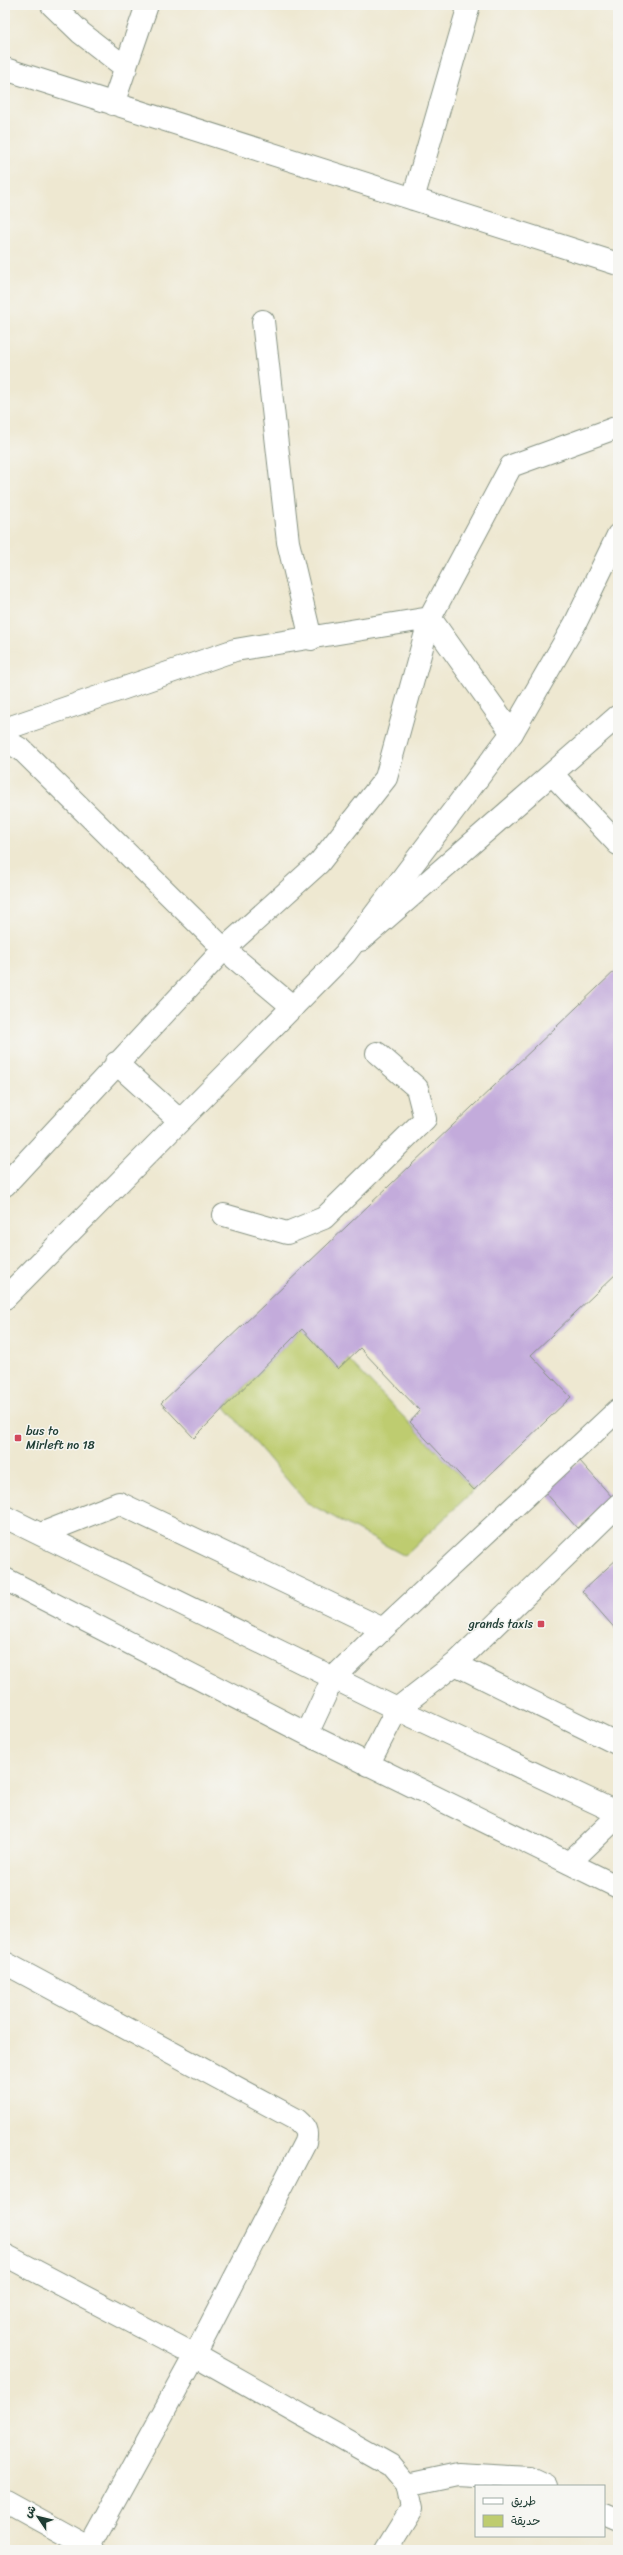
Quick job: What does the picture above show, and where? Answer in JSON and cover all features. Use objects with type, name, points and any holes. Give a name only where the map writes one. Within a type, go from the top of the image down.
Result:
[{"type":"street","points":[[52,5],[81,34],[126,68]]},
{"type":"street","points":[[113,104],[147,5]]},
{"type":"street","points":[[413,199],[469,5]]},
{"type":"street","points":[[5,69],[618,264]]},
{"type":"street","points":[[263,321],[288,542],[311,639]]},
{"type":"street","points":[[5,1185],[224,949],[319,864],[386,778],[430,618],[511,466],[618,427]]},
{"type":"street","points":[[345,954],[512,733],[575,624],[618,535]]},
{"type":"street","points":[[5,729],[235,650],[311,639],[430,618]]},
{"type":"street","points":[[430,618],[512,733]]},
{"type":"street","points":[[8,1298],[179,1120],[345,954],[618,716]]},
{"type":"street","points":[[5,740],[22,750],[224,949],[293,1007]]},
{"type":"street","points":[[552,774],[618,844]]},
{"type":"street","points":[[224,1215],[287,1233],[324,1218],[425,1118],[417,1088],[377,1053]]},
{"type":"street","points":[[116,1064],[179,1120]]},
{"type":"street","points":[[307,1734],[334,1678],[383,1630],[618,1410]]},
{"type":"street","points":[[41,1534],[119,1503],[383,1630]]},
{"type":"street","points":[[368,1765],[397,1709],[454,1664],[618,1505]]},
{"type":"street","points":[[5,1516],[397,1709],[618,1815],[569,1863]]},
{"type":"street","points":[[5,1579],[368,1765],[618,1888]]},
{"type":"street","points":[[454,1664],[618,1744]]},
{"type":"street","points":[[5,1963],[297,2120],[304,2126],[307,2134],[306,2142],[195,2355],[90,2549],[5,2501]]},
{"type":"street","points":[[5,2255],[195,2355],[390,2465],[407,2485],[412,2508],[386,2550]]},
{"type":"street","points":[[407,2485],[458,2474],[529,2478],[544,2485]]},
{"type":"street","points":[[605,2514],[618,2520]]},
{"type":"green space","points":[[302,1329],[338,1369],[348,1359],[474,1490],[405,1556],[306,1502],[225,1407]]},
{"type":"building","points":[[618,968],[618,1272],[531,1355],[571,1397],[474,1490],[410,1422],[420,1411],[360,1348],[338,1369],[302,1329],[194,1438],[161,1403]]},
{"type":"building","points":[[580,1461],[612,1497],[577,1528],[545,1492]]},
{"type":"building","points":[[618,1558],[618,1632],[582,1591]]},
{"type":"place","name":"bus to Mirleft no 18","points":[[18,1438]]},
{"type":"place","name":"grands taxis","points":[[541,1624]]}]
